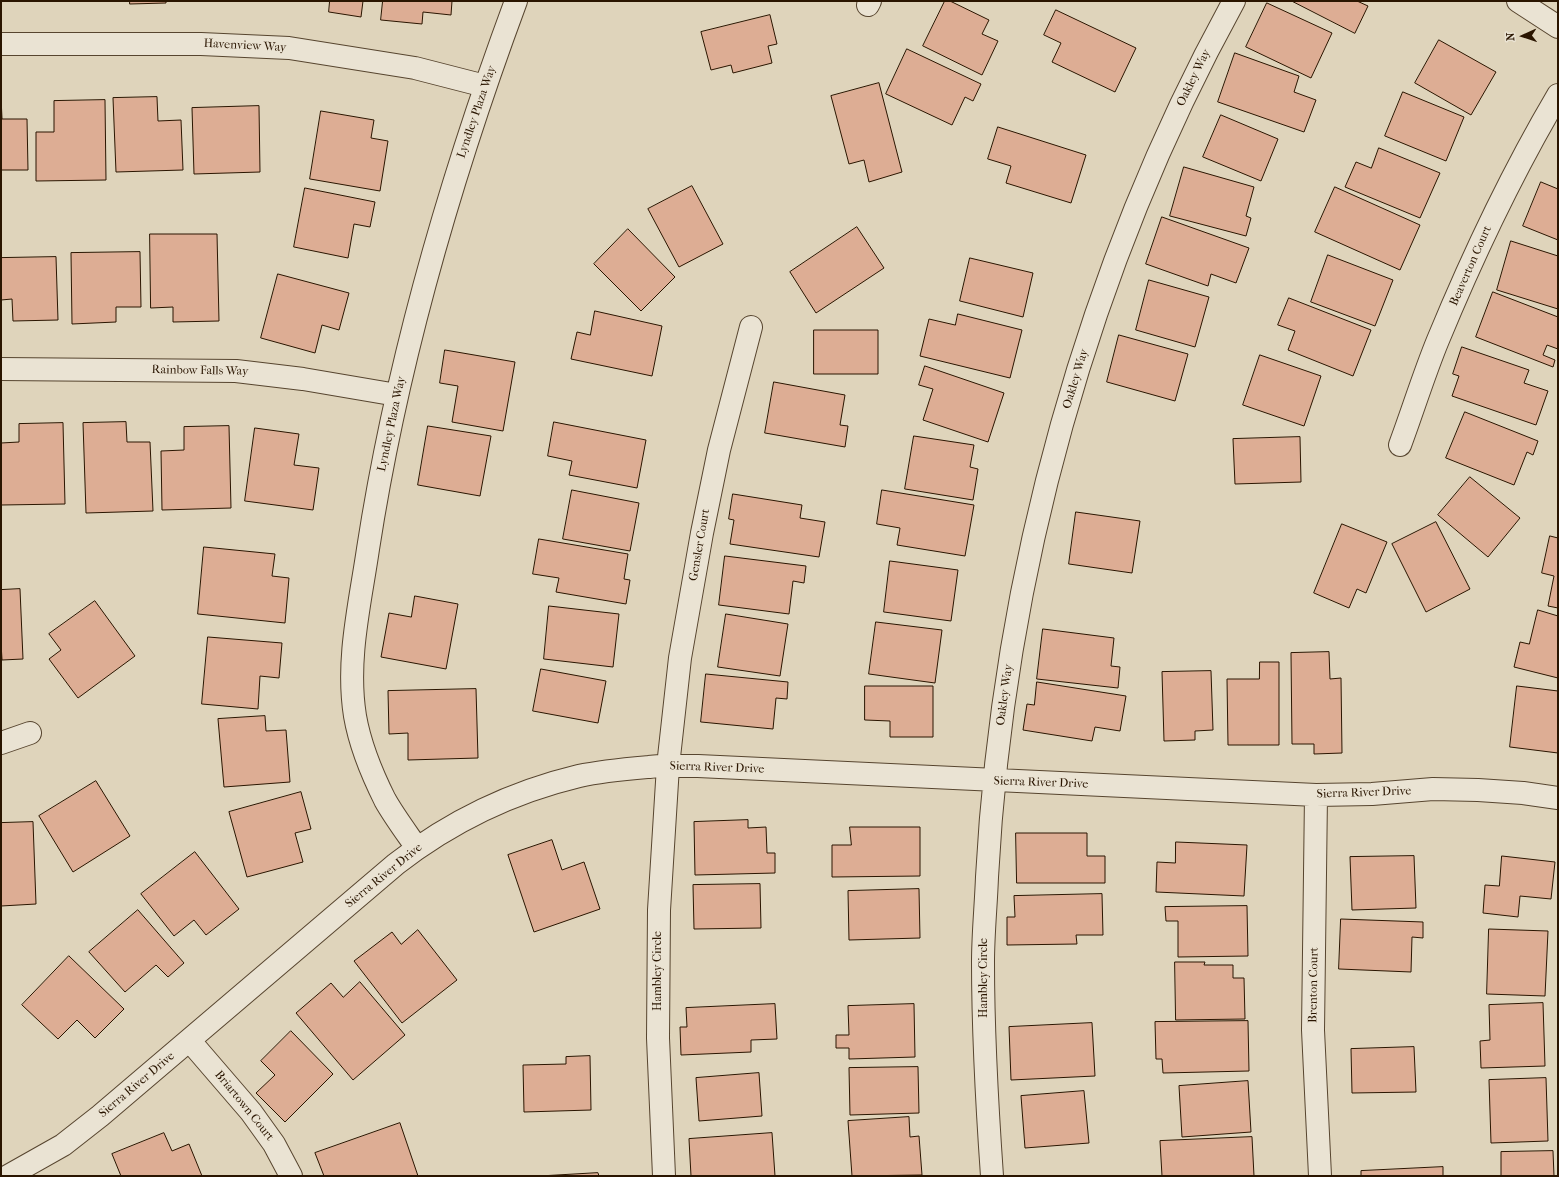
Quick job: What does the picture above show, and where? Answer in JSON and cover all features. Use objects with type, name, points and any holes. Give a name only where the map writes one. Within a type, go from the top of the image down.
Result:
[{"type":"street","name":"Lyndley Plaza Way","points":[[417,848],[386,801],[367,760],[355,717],[352,671],[353,644],[375,504],[397,395],[428,269],[455,177],[485,86],[516,1]]},
{"type":"street","name":"Oakley Way","points":[[994,781],[1010,658],[1031,550],[1057,443],[1088,337],[1125,234],[1168,133],[1216,33],[1234,1]]},
{"type":"street","points":[[1518,1],[1558,27]]},
{"type":"street","name":"Havenview Way","points":[[1,44],[201,44],[289,48],[415,68],[485,86]]},
{"type":"street","name":"Beaverton Court","points":[[1400,445],[1438,341],[1474,255],[1529,144],[1558,95]]},
{"type":"street","name":"Gensler Court","points":[[668,766],[680,658],[702,533],[719,450],[751,327]]},
{"type":"street","name":"Rainbow Falls Way","points":[[1,369],[236,371],[303,379],[397,395]]},
{"type":"street","points":[[1,742],[30,733]]},
{"type":"street","name":"Hambley Circle","points":[[664,1176],[658,1038],[659,910],[668,766]]},
{"type":"street","name":"Sierra River Drive","points":[[8,1176],[63,1145],[100,1116],[396,864],[417,848],[469,816],[520,794],[580,776],[650,767],[698,766],[1316,795],[1372,794],[1433,789],[1523,793],[1558,798]]},
{"type":"street","name":"Hambley Circle","points":[[992,1176],[985,1069],[983,960],[994,781]]},
{"type":"street","name":"Brenton Court","points":[[1316,795],[1313,1030],[1320,1176]]},
{"type":"street","name":"Briartown Court","points":[[189,1040],[251,1112],[274,1144],[291,1176]]},
{"type":"building","points":[[130,1],[166,1],[166,3],[130,4]]},
{"type":"building","points":[[330,1],[363,1],[361,17],[329,12]]},
{"type":"building","points":[[383,1],[452,1],[451,15],[423,12],[422,24],[381,20]]},
{"type":"building","points":[[945,1],[950,1],[989,20],[982,34],[998,41],[982,75],[923,46]]},
{"type":"building","points":[[1292,1],[1357,1],[1368,6],[1355,33]]},
{"type":"building","points":[[1267,3],[1332,33],[1311,78],[1246,47]]},
{"type":"building","points":[[1056,10],[1136,48],[1115,92],[1052,62],[1061,43],[1044,35]]},
{"type":"building","points":[[770,15],[777,44],[768,46],[772,63],[733,73],[731,65],[711,70],[701,32]]},
{"type":"building","points":[[1439,40],[1496,72],[1471,115],[1415,83]]},
{"type":"building","points":[[907,49],[981,84],[973,101],[965,97],[952,125],[886,94]]},
{"type":"building","points":[[1235,53],[1299,76],[1294,92],[1316,100],[1304,132],[1218,102]]},
{"type":"building","points":[[879,83],[902,172],[869,182],[864,160],[849,164],[831,96]]},
{"type":"building","points":[[1403,92],[1464,117],[1446,161],[1385,136]]},
{"type":"building","points":[[1,97],[2,119],[27,119],[28,170],[1,170]]},
{"type":"building","points":[[157,97],[158,121],[181,120],[183,170],[116,172],[113,98]]},
{"type":"building","points":[[105,100],[106,180],[36,181],[36,132],[54,132],[54,101]]},
{"type":"building","points":[[259,106],[260,172],[194,174],[192,108]]},
{"type":"building","points":[[321,111],[374,120],[371,138],[388,141],[380,191],[310,179]]},
{"type":"building","points":[[1221,115],[1278,139],[1261,181],[1203,157]]},
{"type":"building","points":[[998,127],[1086,155],[1071,203],[1006,183],[1011,166],[988,159]]},
{"type":"building","points":[[1379,148],[1440,173],[1420,218],[1345,187],[1356,162],[1371,168]]},
{"type":"building","points":[[1184,167],[1254,187],[1246,216],[1251,218],[1246,236],[1170,216]]},
{"type":"building","points":[[1541,182],[1558,189],[1558,240],[1523,226]]},
{"type":"building","points":[[692,186],[723,244],[679,267],[648,209]]},
{"type":"building","points":[[1335,187],[1420,225],[1400,270],[1315,232]]},
{"type":"building","points":[[305,188],[375,202],[370,227],[354,224],[348,258],[294,247]]},
{"type":"building","points":[[1162,217],[1249,248],[1236,283],[1211,274],[1208,286],[1146,264]]},
{"type":"building","points":[[857,227],[884,268],[816,313],[790,272]]},
{"type":"building","points":[[628,229],[675,277],[641,311],[594,264]]},
{"type":"building","points":[[150,234],[217,234],[219,321],[173,322],[173,307],[151,308]]},
{"type":"building","points":[[1511,241],[1558,256],[1558,309],[1497,290]]},
{"type":"building","points":[[140,252],[141,307],[116,307],[116,322],[72,324],[71,253]]},
{"type":"building","points":[[1328,255],[1393,280],[1375,326],[1311,302]]},
{"type":"building","points":[[56,257],[58,320],[13,321],[12,299],[1,300],[1,258]]},
{"type":"building","points":[[970,258],[1033,273],[1023,317],[960,301]]},
{"type":"building","points":[[278,274],[349,293],[339,330],[322,325],[315,353],[261,338]]},
{"type":"building","points":[[1149,280],[1209,297],[1195,347],[1136,330]]},
{"type":"building","points":[[1493,292],[1558,317],[1558,349],[1547,345],[1543,355],[1555,360],[1553,367],[1476,337]]},
{"type":"building","points":[[1289,298],[1371,330],[1353,376],[1288,350],[1295,331],[1278,325]]},
{"type":"building","points":[[595,311],[662,326],[652,376],[571,359],[577,332],[590,335]]},
{"type":"building","points":[[958,314],[1022,330],[1010,378],[920,356],[929,319],[955,325]]},
{"type":"building","points":[[814,330],[878,330],[878,374],[814,374]]},
{"type":"building","points":[[1119,335],[1188,354],[1175,401],[1107,382]]},
{"type":"building","points":[[1462,347],[1529,370],[1524,383],[1548,391],[1536,425],[1452,396],[1459,376],[1453,374]]},
{"type":"building","points":[[445,350],[515,362],[503,431],[452,422],[458,386],[440,383]]},
{"type":"building","points":[[1260,355],[1321,376],[1304,426],[1243,405]]},
{"type":"building","points":[[925,366],[1004,393],[988,442],[923,420],[933,389],[919,385]]},
{"type":"building","points":[[774,382],[845,395],[840,425],[848,426],[845,447],[765,433]]},
{"type":"building","points":[[1465,412],[1538,441],[1533,455],[1527,452],[1514,485],[1446,458]]},
{"type":"building","points":[[126,422],[127,442],[150,442],[153,511],[86,513],[83,423]]},
{"type":"building","points":[[554,422],[646,440],[637,488],[569,475],[572,461],[548,456]]},
{"type":"building","points":[[63,423],[65,504],[1,505],[1,443],[19,442],[19,424]]},
{"type":"building","points":[[229,426],[231,508],[162,510],[161,451],[184,450],[184,427]]},
{"type":"building","points":[[428,426],[491,436],[480,496],[418,485]]},
{"type":"building","points":[[255,428],[299,434],[294,465],[319,468],[313,510],[245,501]]},
{"type":"building","points":[[914,436],[974,445],[970,467],[978,469],[973,500],[905,489]]},
{"type":"building","points":[[1300,437],[1301,482],[1235,484],[1233,439]]},
{"type":"building","points":[[1470,477],[1520,518],[1488,557],[1438,515]]},
{"type":"building","points":[[572,490],[639,503],[630,551],[563,539]]},
{"type":"building","points":[[882,490],[974,505],[965,556],[897,545],[900,528],[877,524]]},
{"type":"building","points":[[733,494],[802,505],[800,518],[825,522],[819,557],[730,544],[734,520],[729,519]]},
{"type":"building","points":[[1076,512],[1140,521],[1132,573],[1069,564]]},
{"type":"building","points":[[1436,522],[1470,589],[1426,612],[1392,544]]},
{"type":"building","points":[[1342,524],[1387,542],[1366,593],[1357,589],[1349,608],[1314,593]]},
{"type":"building","points":[[1550,536],[1558,538],[1558,608],[1548,606],[1554,576],[1542,573]]},
{"type":"building","points":[[539,539],[628,554],[624,579],[630,580],[626,604],[556,592],[559,578],[533,574]]},
{"type":"building","points":[[204,547],[275,554],[272,576],[289,578],[285,623],[198,614]]},
{"type":"building","points":[[725,556],[806,566],[804,583],[793,581],[789,614],[719,605]]},
{"type":"building","points":[[890,561],[958,570],[951,621],[884,612]]},
{"type":"building","points":[[20,589],[23,659],[2,660],[1,590]]},
{"type":"building","points":[[415,596],[458,604],[446,669],[381,657],[389,613],[411,617]]},
{"type":"building","points":[[95,601],[135,656],[78,698],[49,659],[61,650],[49,634]]},
{"type":"building","points":[[549,606],[619,614],[613,667],[544,659]]},
{"type":"building","points":[[1538,610],[1558,616],[1558,678],[1514,667],[1520,642],[1529,644]]},
{"type":"building","points":[[726,614],[788,624],[780,676],[718,667]]},
{"type":"building","points":[[876,622],[942,630],[935,683],[869,674]]},
{"type":"building","points":[[1043,629],[1114,638],[1111,666],[1120,667],[1118,688],[1037,679]]},
{"type":"building","points":[[208,637],[282,643],[279,678],[260,676],[258,709],[202,704]]},
{"type":"building","points":[[1329,652],[1330,679],[1341,678],[1342,753],[1314,754],[1314,744],[1292,744],[1291,653]]},
{"type":"building","points":[[1260,662],[1279,662],[1279,745],[1228,745],[1227,679],[1259,679]]},
{"type":"building","points":[[541,669],[606,681],[598,723],[533,711]]},
{"type":"building","points":[[1211,671],[1213,730],[1195,731],[1195,740],[1164,741],[1162,672]]},
{"type":"building","points":[[706,674],[788,682],[787,699],[776,698],[773,729],[701,722]]},
{"type":"building","points":[[1037,682],[1126,696],[1120,731],[1095,727],[1092,741],[1023,730],[1027,704],[1034,705]]},
{"type":"building","points":[[865,686],[933,686],[933,737],[890,737],[890,721],[865,720]]},
{"type":"building","points":[[1517,686],[1558,691],[1558,753],[1510,747]]},
{"type":"building","points":[[476,689],[478,758],[408,760],[408,733],[389,734],[388,691]]},
{"type":"building","points":[[265,716],[266,731],[286,730],[290,782],[224,787],[218,719]]},
{"type":"building","points":[[96,781],[130,836],[73,872],[39,816]]},
{"type":"building","points":[[301,792],[311,829],[295,833],[303,862],[247,877],[229,812]]},
{"type":"building","points":[[748,820],[748,828],[766,827],[767,853],[775,853],[775,873],[695,875],[694,822]]},
{"type":"building","points":[[33,822],[36,904],[1,906],[1,823]]},
{"type":"building","points":[[850,827],[920,827],[920,876],[832,877],[832,845],[851,845]]},
{"type":"building","points":[[1016,833],[1087,833],[1087,856],[1105,856],[1105,883],[1017,883]]},
{"type":"building","points":[[552,840],[562,870],[584,862],[600,909],[534,932],[508,855]]},
{"type":"building","points":[[1176,842],[1247,845],[1244,896],[1156,892],[1157,862],[1175,863]]},
{"type":"building","points":[[195,852],[239,909],[206,935],[194,920],[174,936],[141,894]]},
{"type":"building","points":[[1414,856],[1416,908],[1352,910],[1350,857]]},
{"type":"building","points":[[1502,856],[1555,862],[1551,899],[1520,896],[1518,917],[1483,913],[1485,885],[1499,886]]},
{"type":"building","points":[[760,884],[761,928],[694,929],[693,885]]},
{"type":"building","points":[[919,889],[920,938],[849,940],[848,891]]},
{"type":"building","points":[[1102,894],[1103,935],[1076,935],[1077,944],[1007,945],[1007,917],[1015,917],[1014,896]]},
{"type":"building","points":[[1247,906],[1248,956],[1178,957],[1178,921],[1166,921],[1165,907]]},
{"type":"building","points":[[138,910],[184,963],[168,977],[156,965],[125,992],[89,952]]},
{"type":"building","points":[[1341,919],[1423,922],[1423,938],[1412,937],[1411,972],[1339,969]]},
{"type":"building","points":[[1489,929],[1548,931],[1545,996],[1487,994]]},
{"type":"building","points":[[418,930],[457,980],[402,1023],[354,961],[392,932],[401,944]]},
{"type":"building","points":[[69,956],[124,1009],[95,1038],[77,1020],[58,1039],[22,1005]]},
{"type":"building","points":[[1175,962],[1205,962],[1204,965],[1233,965],[1233,978],[1244,978],[1245,1019],[1176,1020]]},
{"type":"building","points":[[360,982],[405,1035],[353,1080],[296,1013],[331,983],[343,997]]},
{"type":"building","points":[[1543,1003],[1545,1066],[1481,1068],[1480,1041],[1490,1040],[1489,1005]]},
{"type":"building","points":[[775,1004],[777,1039],[751,1040],[751,1052],[681,1055],[680,1027],[687,1027],[686,1008]]},
{"type":"building","points":[[914,1004],[915,1057],[849,1059],[849,1048],[836,1048],[836,1035],[849,1035],[848,1006]]},
{"type":"building","points":[[1248,1021],[1249,1071],[1163,1073],[1162,1059],[1156,1059],[1155,1022]]},
{"type":"building","points":[[1092,1023],[1095,1076],[1011,1080],[1009,1027]]},
{"type":"building","points":[[291,1031],[333,1074],[285,1122],[256,1093],[275,1075],[261,1061]]},
{"type":"building","points":[[1414,1047],[1416,1092],[1352,1093],[1351,1049]]},
{"type":"building","points":[[590,1056],[591,1110],[524,1112],[523,1065],[566,1064],[566,1057]]},
{"type":"building","points":[[918,1067],[919,1113],[850,1115],[849,1068]]},
{"type":"building","points":[[759,1073],[762,1116],[699,1121],[696,1078]]},
{"type":"building","points":[[1546,1078],[1548,1141],[1491,1143],[1489,1080]]},
{"type":"building","points":[[1248,1081],[1251,1132],[1182,1137],[1179,1086]]},
{"type":"building","points":[[1084,1091],[1089,1143],[1025,1148],[1021,1096]]},
{"type":"building","points":[[909,1117],[910,1137],[919,1136],[922,1175],[852,1176],[848,1121]]},
{"type":"building","points":[[400,1123],[418,1176],[324,1176],[315,1153]]},
{"type":"building","points":[[164,1133],[172,1151],[189,1144],[202,1176],[121,1176],[112,1154]]},
{"type":"building","points":[[772,1133],[775,1176],[691,1176],[689,1139]]},
{"type":"building","points":[[1252,1137],[1254,1176],[1162,1176],[1160,1141]]},
{"type":"building","points":[[1553,1151],[1554,1176],[1501,1176],[1501,1152]]},
{"type":"building","points":[[1443,1167],[1443,1176],[1361,1176],[1361,1171]]},
{"type":"building","points":[[598,1173],[599,1176],[540,1176]]}]
